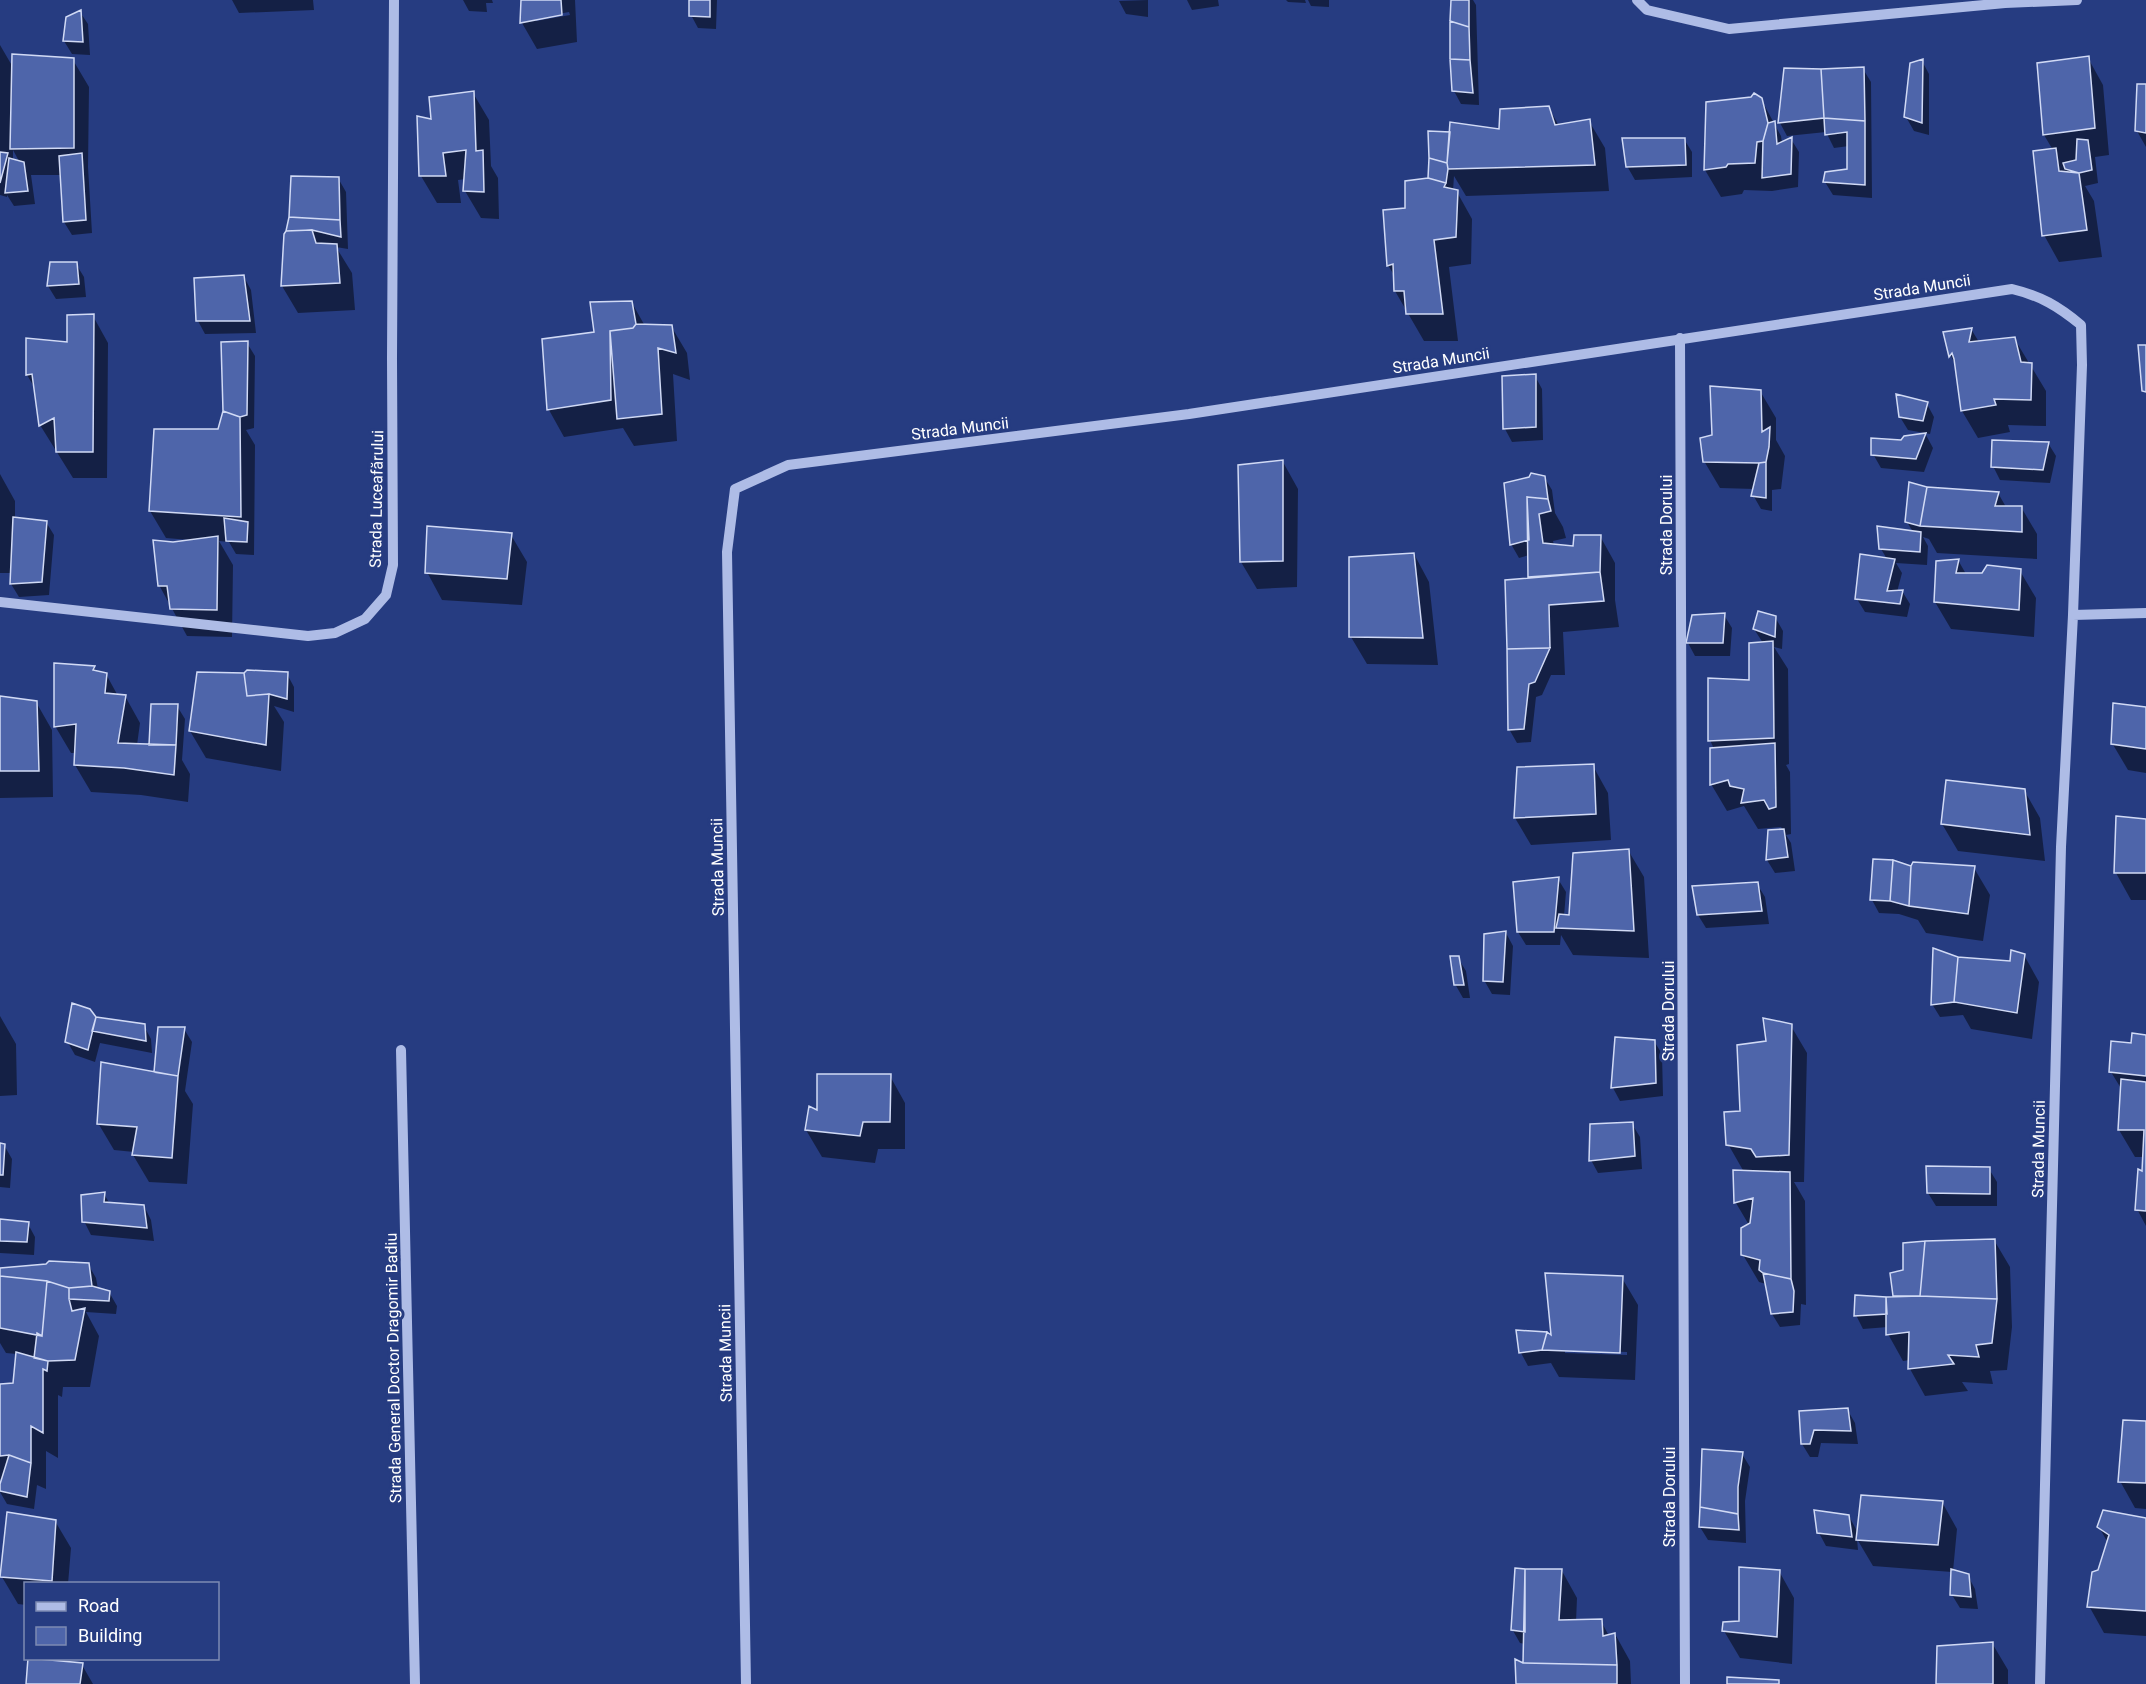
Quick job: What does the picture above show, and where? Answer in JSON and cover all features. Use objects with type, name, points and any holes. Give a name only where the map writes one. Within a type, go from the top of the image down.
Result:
[{"type":"street","name":"Strada Luceafărului","points":[[0,602],[308,636],[335,633],[365,619],[386,595],[393,565],[394,0]]},
{"type":"street","points":[[1637,0],[1647,10],[1729,28],[2005,1],[2077,0]]},
{"type":"street","name":"Strada Muncii","points":[[746,1684],[727,552],[735,489],[788,465],[1189,414],[2012,289],[2037,295],[2062,309],[2081,325],[2082,355],[2073,615],[2061,847],[2040,1684]]},
{"type":"street","name":"Strada Dorului","points":[[1680,338],[1685,1684]]},
{"type":"street","points":[[2073,615],[2146,613]]},
{"type":"street","name":"Strada General Doctor Dragomir Badiu","points":[[401,1050],[415,1684]]},
{"type":"building","points":[[521,0],[561,0],[562,15],[520,23]]},
{"type":"building","points":[[689,0],[710,0],[710,17],[689,16]]},
{"type":"building","points":[[1451,0],[1469,0],[1469,27],[1450,21]]},
{"type":"building","points":[[81,10],[83,42],[63,41],[66,17]]},
{"type":"building","points":[[1450,21],[1469,27],[1470,60],[1450,59]]},
{"type":"building","points":[[12,54],[74,58],[74,148],[10,149]]},
{"type":"building","points":[[2089,56],[2095,128],[2043,135],[2037,63]]},
{"type":"building","points":[[1450,59],[1470,60],[1473,93],[1452,91]]},
{"type":"building","points":[[1923,59],[1922,123],[1904,117],[1910,63]]},
{"type":"building","points":[[1864,67],[1865,121],[1824,118],[1821,69]]},
{"type":"building","points":[[1784,68],[1821,69],[1824,118],[1778,123]]},
{"type":"building","points":[[2137,84],[2146,84],[2146,133],[2135,131]]},
{"type":"building","points":[[474,91],[476,151],[483,150],[484,192],[463,191],[466,150],[443,153],[446,176],[419,176],[417,116],[431,119],[429,97]]},
{"type":"building","points":[[1754,93],[1762,98],[1768,123],[1763,141],[1757,142],[1755,163],[1728,164],[1726,167],[1704,170],[1706,102],[1751,97]]},
{"type":"building","points":[[1549,106],[1555,125],[1590,119],[1595,165],[1448,169],[1450,122],[1499,129],[1500,109]]},
{"type":"building","points":[[1824,118],[1865,121],[1865,185],[1823,182],[1825,172],[1847,169],[1847,132],[1825,135]]},
{"type":"building","points":[[1775,121],[1777,144],[1792,137],[1791,174],[1762,178],[1763,141],[1768,123]]},
{"type":"building","points":[[1428,131],[1450,132],[1447,163],[1429,158]]},
{"type":"building","points":[[1622,138],[1685,138],[1686,165],[1626,167]]},
{"type":"building","points":[[2077,139],[2088,140],[2092,170],[2079,173],[2065,169],[2063,163],[2076,160]]},
{"type":"building","points":[[2056,148],[2059,171],[2079,173],[2087,230],[2042,236],[2033,151]]},
{"type":"building","points":[[0,152],[8,153],[0,183]]},
{"type":"building","points":[[82,153],[86,220],[63,222],[59,156]]},
{"type":"building","points":[[9,158],[24,162],[28,191],[5,193]]},
{"type":"building","points":[[1429,158],[1447,163],[1446,183],[1428,178]]},
{"type":"building","points":[[291,176],[339,177],[340,220],[289,217]]},
{"type":"building","points":[[1428,178],[1446,183],[1444,187],[1458,190],[1456,237],[1434,240],[1443,314],[1406,314],[1404,291],[1394,291],[1393,264],[1387,266],[1383,210],[1405,208],[1405,181]]},
{"type":"building","points":[[289,217],[340,220],[341,237],[312,230],[286,231]]},
{"type":"building","points":[[312,230],[316,243],[337,244],[340,283],[281,286],[284,234],[286,231]]},
{"type":"building","points":[[50,262],[77,262],[79,284],[47,286]]},
{"type":"building","points":[[244,275],[250,321],[196,321],[194,278]]},
{"type":"building","points":[[632,301],[636,324],[633,328],[610,331],[611,400],[547,410],[542,339],[594,332],[590,302]]},
{"type":"building","points":[[94,314],[93,452],[56,452],[54,418],[39,426],[32,374],[26,375],[26,338],[67,342],[67,315]]},
{"type":"building","points":[[636,324],[672,325],[676,353],[658,348],[662,414],[617,419],[610,331],[633,328]]},
{"type":"building","points":[[1972,328],[1969,342],[2015,337],[2021,362],[2032,363],[2031,400],[1994,399],[1996,405],[1961,411],[1954,359],[1952,353],[1949,357],[1943,332]]},
{"type":"building","points":[[248,341],[247,415],[240,417],[223,411],[221,342]]},
{"type":"building","points":[[2138,345],[2146,345],[2146,392],[2142,391]]},
{"type":"building","points":[[1536,374],[1536,427],[1503,429],[1502,376]]},
{"type":"building","points":[[1710,386],[1761,390],[1762,432],[1770,427],[1766,462],[1703,462],[1700,438],[1712,435]]},
{"type":"building","points":[[1896,394],[1928,402],[1923,421],[1899,417]]},
{"type":"building","points":[[223,411],[240,417],[241,517],[149,511],[154,429],[218,429]]},
{"type":"building","points":[[1926,433],[1916,459],[1871,455],[1871,438],[1901,440],[1904,436]]},
{"type":"building","points":[[1992,440],[2049,442],[2043,470],[1991,467]]},
{"type":"building","points":[[1283,460],[1283,561],[1240,562],[1238,465]]},
{"type":"building","points":[[1766,462],[1766,498],[1751,496],[1759,463]]},
{"type":"building","points":[[1531,473],[1545,476],[1548,499],[1527,497],[1529,540],[1510,545],[1504,483],[1529,477]]},
{"type":"building","points":[[1909,482],[1927,487],[1920,526],[1905,522]]},
{"type":"building","points":[[1927,487],[1999,492],[1995,506],[2022,506],[2022,532],[1920,526]]},
{"type":"building","points":[[1527,497],[1548,499],[1551,511],[1539,514],[1543,543],[1573,546],[1574,535],[1601,535],[1600,572],[1528,577]]},
{"type":"building","points":[[13,517],[47,521],[42,582],[10,584]]},
{"type":"building","points":[[224,518],[248,522],[247,542],[226,541]]},
{"type":"building","points":[[427,526],[512,533],[507,579],[425,573]]},
{"type":"building","points":[[1877,526],[1921,532],[1920,552],[1879,549]]},
{"type":"building","points":[[218,536],[217,610],[170,609],[167,586],[158,586],[153,540],[173,542]]},
{"type":"building","points":[[1414,553],[1423,638],[1349,637],[1349,557]]},
{"type":"building","points":[[1860,554],[1895,559],[1887,591],[1903,590],[1900,604],[1855,599]]},
{"type":"building","points":[[1959,559],[1956,573],[1982,573],[1987,565],[2021,569],[2019,610],[1934,602],[1936,561]]},
{"type":"building","points":[[1600,572],[1604,601],[1549,605],[1550,648],[1507,649],[1505,580]]},
{"type":"building","points":[[1758,611],[1776,616],[1775,637],[1753,629]]},
{"type":"building","points":[[1725,613],[1723,643],[1686,643],[1692,615]]},
{"type":"building","points":[[1773,641],[1774,738],[1708,741],[1708,678],[1749,680],[1749,643]]},
{"type":"building","points":[[1550,648],[1535,682],[1529,684],[1524,729],[1508,730],[1507,649]]},
{"type":"building","points":[[54,663],[95,666],[93,670],[107,673],[105,693],[126,695],[118,743],[176,745],[174,775],[124,768],[74,765],[76,724],[54,727]]},
{"type":"building","points":[[247,670],[288,672],[287,699],[269,694],[247,696],[244,673]]},
{"type":"building","points":[[197,672],[244,673],[247,696],[269,694],[266,745],[189,731]]},
{"type":"building","points":[[0,696],[37,701],[39,771],[0,771]]},
{"type":"building","points":[[2113,703],[2146,707],[2146,749],[2111,744]]},
{"type":"building","points":[[151,704],[178,704],[176,745],[149,745]]},
{"type":"building","points":[[1775,743],[1776,807],[1769,809],[1764,800],[1741,803],[1744,789],[1730,786],[1728,780],[1710,785],[1710,748]]},
{"type":"building","points":[[1594,764],[1596,814],[1514,818],[1517,767]]},
{"type":"building","points":[[1946,780],[2025,789],[2030,835],[1941,824]]},
{"type":"building","points":[[2116,816],[2146,819],[2146,873],[2114,873]]},
{"type":"building","points":[[1784,829],[1788,857],[1766,860],[1768,830]]},
{"type":"building","points":[[1629,849],[1634,931],[1556,928],[1559,914],[1569,915],[1573,853]]},
{"type":"building","points":[[1873,859],[1893,860],[1890,901],[1870,900]]},
{"type":"building","points":[[1893,860],[1911,866],[1909,906],[1890,901]]},
{"type":"building","points":[[1913,862],[1975,866],[1968,914],[1909,906]]},
{"type":"building","points":[[1559,877],[1554,932],[1517,932],[1513,882]]},
{"type":"building","points":[[1758,882],[1762,911],[1697,915],[1692,886]]},
{"type":"building","points":[[1506,931],[1503,982],[1483,981],[1484,934]]},
{"type":"building","points":[[1933,948],[1958,957],[1954,1002],[1931,1005]]},
{"type":"building","points":[[2011,950],[2025,954],[2017,1013],[1954,1002],[1958,957],[2010,961]]},
{"type":"building","points":[[1450,956],[1459,956],[1464,985],[1454,985]]},
{"type":"building","points":[[72,1003],[90,1009],[96,1017],[88,1050],[65,1042]]},
{"type":"building","points":[[96,1017],[145,1024],[146,1041],[92,1031]]},
{"type":"building","points":[[1763,1018],[1792,1024],[1789,1155],[1756,1157],[1751,1149],[1726,1145],[1724,1112],[1740,1111],[1737,1045],[1766,1041]]},
{"type":"building","points":[[158,1027],[185,1027],[178,1076],[154,1072]]},
{"type":"building","points":[[2132,1033],[2146,1035],[2146,1076],[2109,1072],[2111,1041],[2131,1043]]},
{"type":"building","points":[[1615,1037],[1655,1040],[1656,1083],[1611,1088]]},
{"type":"building","points":[[101,1062],[178,1076],[172,1158],[132,1155],[137,1127],[97,1124]]},
{"type":"building","points":[[817,1074],[891,1074],[890,1122],[863,1122],[860,1136],[805,1130],[809,1106],[817,1110]]},
{"type":"building","points":[[2121,1079],[2146,1082],[2146,1211],[2135,1210],[2138,1169],[2142,1171],[2144,1130],[2118,1130]]},
{"type":"building","points":[[1633,1122],[1635,1156],[1589,1161],[1590,1124]]},
{"type":"building","points":[[0,1143],[5,1144],[3,1175],[0,1175]]},
{"type":"building","points":[[1926,1166],[1990,1167],[1990,1194],[1927,1193]]},
{"type":"building","points":[[1733,1170],[1790,1172],[1791,1279],[1763,1273],[1759,1270],[1760,1260],[1741,1255],[1741,1228],[1750,1223],[1753,1198],[1734,1203]]},
{"type":"building","points":[[105,1192],[104,1202],[144,1205],[147,1228],[82,1222],[81,1195]]},
{"type":"building","points":[[0,1219],[29,1222],[27,1242],[0,1241]]},
{"type":"building","points":[[1995,1239],[1997,1299],[1920,1296],[1925,1241]]},
{"type":"building","points":[[1925,1241],[1920,1296],[1893,1296],[1890,1273],[1903,1270],[1903,1243]]},
{"type":"building","points":[[49,1261],[89,1263],[92,1286],[69,1288],[47,1281],[0,1276],[0,1268],[46,1264]]},
{"type":"building","points":[[1545,1273],[1623,1276],[1620,1353],[1542,1350],[1547,1332],[1551,1335]]},
{"type":"building","points":[[1763,1273],[1791,1279],[1794,1291],[1793,1312],[1771,1314]]},
{"type":"building","points":[[0,1276],[47,1281],[42,1336],[0,1328]]},
{"type":"building","points":[[47,1281],[69,1288],[72,1311],[85,1308],[75,1360],[48,1361],[34,1358],[37,1333],[42,1336]]},
{"type":"building","points":[[92,1286],[110,1291],[109,1301],[69,1299],[69,1288]]},
{"type":"building","points":[[1855,1295],[1886,1297],[1887,1314],[1854,1316]]},
{"type":"building","points":[[1886,1297],[1997,1299],[1992,1343],[1976,1345],[1979,1357],[1948,1355],[1954,1364],[1908,1369],[1909,1332],[1886,1335]]},
{"type":"building","points":[[1516,1330],[1547,1332],[1542,1350],[1519,1353]]},
{"type":"building","points":[[16,1352],[48,1361],[47,1371],[43,1369],[43,1433],[31,1426],[31,1463],[9,1455],[0,1456],[0,1384],[13,1383]]},
{"type":"building","points":[[1848,1408],[1851,1431],[1814,1430],[1810,1444],[1801,1444],[1799,1411]]},
{"type":"building","points":[[2123,1420],[2146,1421],[2146,1483],[2118,1482]]},
{"type":"building","points":[[1702,1449],[1743,1452],[1738,1487],[1738,1514],[1700,1507]]},
{"type":"building","points":[[9,1455],[31,1463],[27,1497],[0,1491]]},
{"type":"building","points":[[1861,1495],[1943,1501],[1938,1545],[1856,1540]]},
{"type":"building","points":[[1700,1507],[1738,1514],[1739,1530],[1699,1527]]},
{"type":"building","points":[[1814,1510],[1849,1515],[1852,1537],[1817,1533]]},
{"type":"building","points":[[2103,1510],[2146,1518],[2146,1611],[2087,1607],[2092,1572],[2098,1570],[2109,1535],[2097,1527]]},
{"type":"building","points":[[7,1512],[56,1520],[52,1581],[0,1577]]},
{"type":"building","points":[[1739,1567],[1780,1570],[1777,1637],[1722,1631],[1723,1622],[1739,1621]]},
{"type":"building","points":[[1515,1568],[1525,1569],[1525,1632],[1511,1630]]},
{"type":"building","points":[[1525,1569],[1562,1569],[1559,1620],[1602,1619],[1603,1636],[1615,1633],[1617,1665],[1523,1663]]},
{"type":"building","points":[[1951,1569],[1969,1574],[1971,1597],[1950,1595]]},
{"type":"building","points":[[1993,1642],[1993,1684],[1936,1684],[1937,1646]]},
{"type":"building","points":[[1515,1659],[1523,1663],[1617,1665],[1617,1684],[1516,1684]]},
{"type":"building","points":[[28,1660],[83,1663],[80,1684],[26,1684]]},
{"type":"building","points":[[1727,1677],[1779,1680],[1779,1684],[1727,1684]]}]
